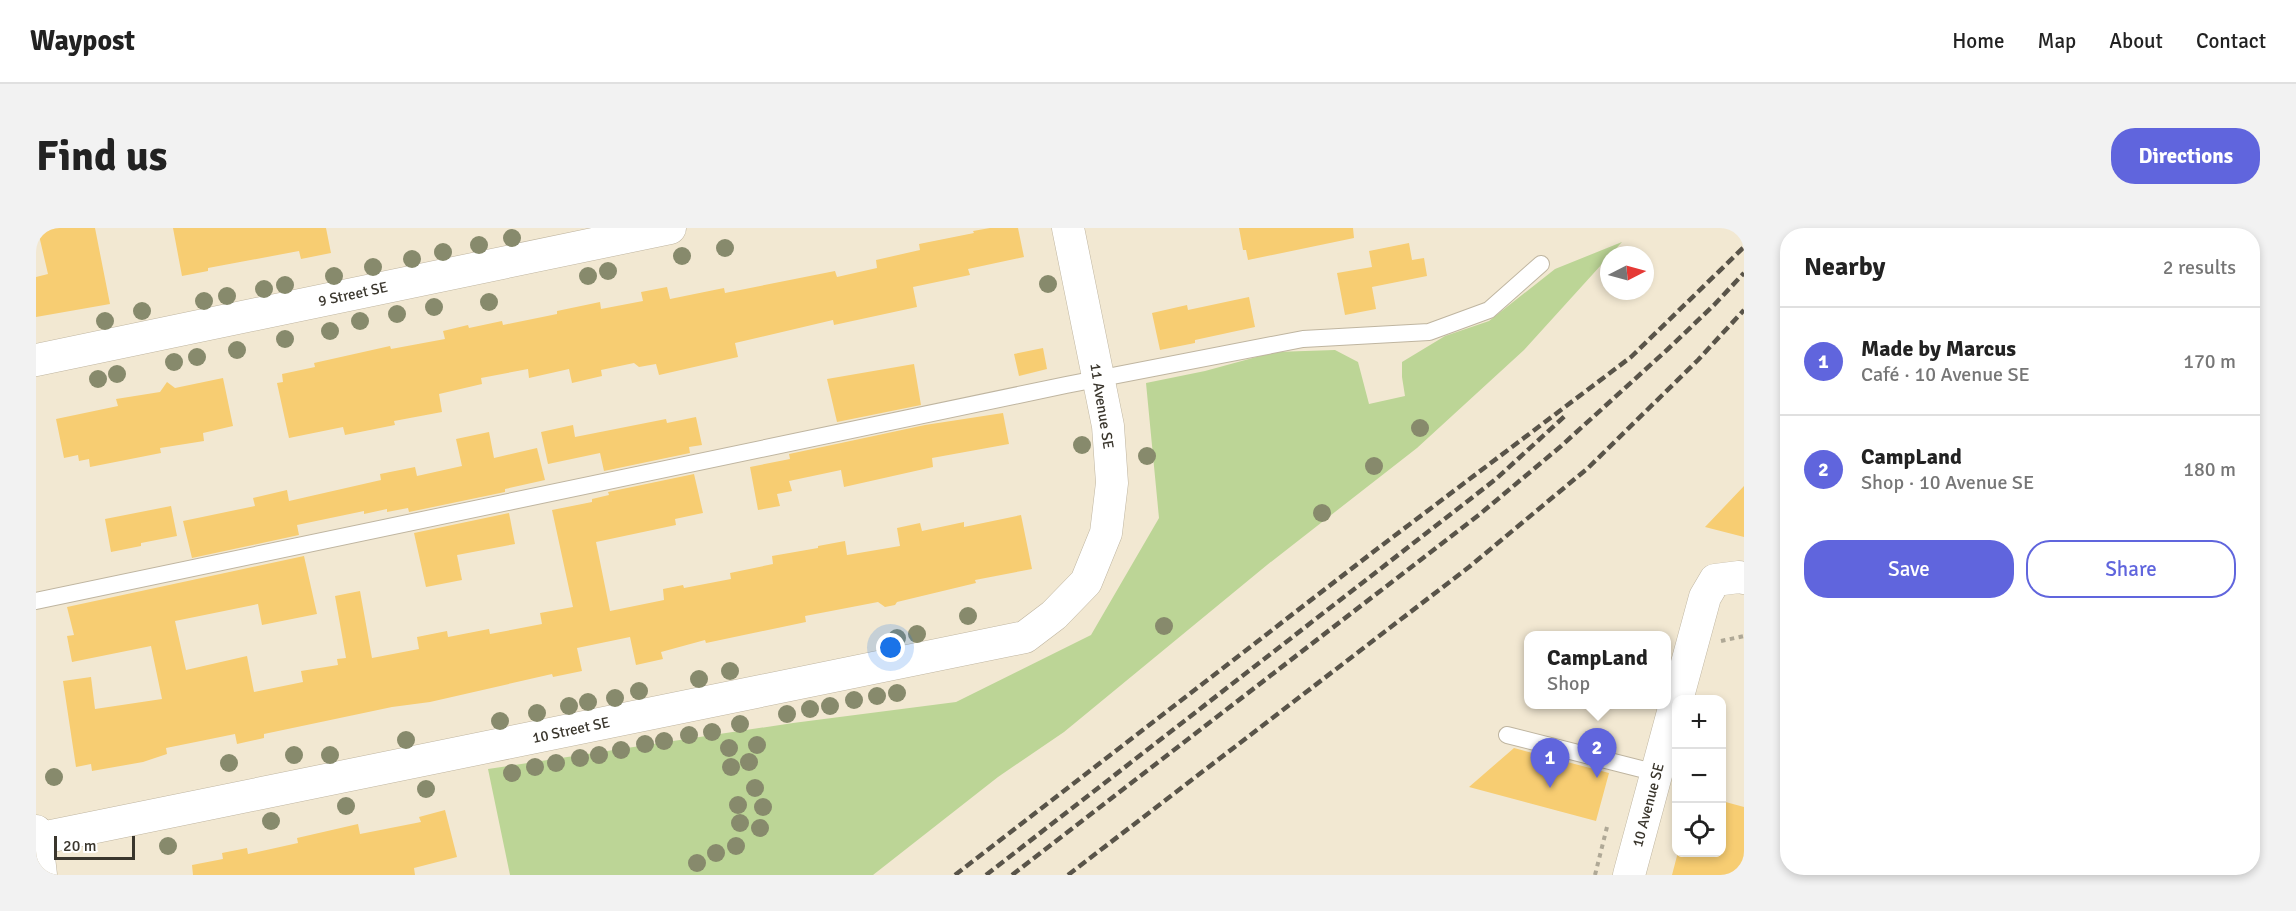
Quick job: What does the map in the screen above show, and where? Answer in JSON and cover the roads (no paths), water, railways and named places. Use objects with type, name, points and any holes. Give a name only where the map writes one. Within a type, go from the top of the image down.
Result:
[{"type":"street","name":"9 Street SE","points":[[36,360],[670,228]]},
{"type":"street","name":"11 Avenue SE","points":[[1068,228],[1108,426],[1113,483],[1106,533],[1086,582]]},
{"type":"street","name":"10 Avenue SE","points":[[1678,695],[1705,597],[1730,579]]},
{"type":"street","name":"10 Street SE","points":[[36,835],[1025,636],[1054,615],[1086,582]]},
{"type":"street","name":"10 Avenue SE","points":[[1629,875],[1672,718]]},
{"type":"street","points":[[36,835],[41,875]]},
{"type":"lane","points":[[36,601],[1099,379],[1303,339],[1429,332],[1489,310],[1542,264]]},
{"type":"lane","points":[[1507,735],[1657,773]]},
{"type":"railway","points":[[955,875],[1377,549],[1631,357],[1744,247]]},
{"type":"railway","points":[[1012,875],[1480,514],[1560,447],[1668,349],[1744,273]]},
{"type":"railway","points":[[1068,875],[1469,567],[1588,468],[1698,360],[1744,310]]},
{"type":"railway","points":[[986,875],[1496,479],[1566,415]]},
{"type":"place","name":"CampLand","points":[[1597,778]]},
{"type":"place","name":"Made by Marcus","points":[[1550,788]]}]
